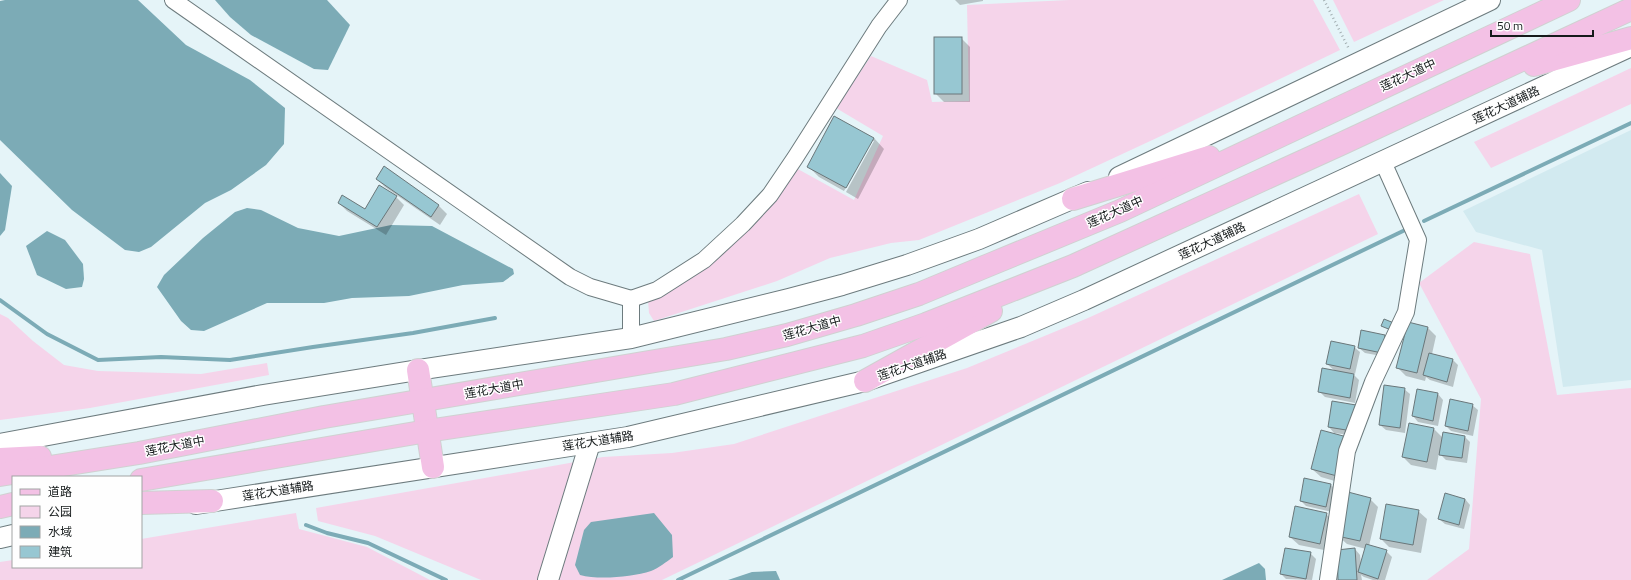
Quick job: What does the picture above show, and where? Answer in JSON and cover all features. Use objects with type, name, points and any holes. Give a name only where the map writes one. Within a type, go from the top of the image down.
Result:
[{"type":"main road","name":"莲花大道中","points":[[0,476],[139,453],[324,417],[667,359],[787,335],[856,315],[919,294],[1120,211],[1569,0]]},
{"type":"main road","points":[[142,480],[427,431],[674,394],[863,346],[926,324],[1073,266],[1328,150],[1469,83],[1631,9]]},
{"type":"main road","points":[[1469,83],[1631,38]]},
{"type":"main road","points":[[1073,199],[1288,132]]},
{"type":"main road","points":[[865,381],[1073,266]]},
{"type":"main road","points":[[667,359],[674,394]]},
{"type":"main road","points":[[418,370],[433,467]]},
{"type":"main road","points":[[0,459],[139,453]]},
{"type":"main road","points":[[142,503],[212,501]]},
{"type":"main road","points":[[0,507],[12,506]]},
{"type":"street","points":[[173,0],[570,277],[590,287],[632,299],[657,290],[704,260],[743,224],[770,195],[879,26],[899,0]]},
{"type":"street","points":[[0,444],[262,395],[631,338],[842,285],[900,267],[979,238],[1073,199],[1490,0]]},
{"type":"street","name":"莲花大道辅路","points":[[142,513],[628,437],[865,381],[1021,327],[1084,300],[1631,46]]},
{"type":"street","points":[[1328,580],[1347,450],[1373,382],[1406,312],[1418,240],[1384,162]]},
{"type":"street","points":[[631,338],[632,299]]},
{"type":"street","points":[[548,580],[590,443]]},
{"type":"street","points":[[0,538],[12,535]]},
{"type":"path","points":[[1324,0],[1356,64]]},
{"type":"shaded area","points":[[1631,130],[1631,380],[1563,387],[1542,250],[1476,232],[1463,211]]},
{"type":"green space","points":[[1069,0],[1313,0],[1340,50],[1060,183],[919,240],[891,243],[830,258],[777,281],[654,321],[649,313],[648,300],[796,168],[854,200],[883,136],[836,108],[871,56],[927,80],[932,102],[969,101],[967,5]]},
{"type":"green space","points":[[1333,0],[1444,0],[1354,42]]},
{"type":"green space","points":[[1631,68],[1631,104],[1491,168],[1474,142]]},
{"type":"green space","points":[[1359,194],[1378,234],[662,580],[481,580],[375,536],[318,521],[316,508],[603,457],[672,453],[734,444],[967,368],[1088,318]]},
{"type":"green space","points":[[1474,242],[1530,254],[1557,395],[1631,388],[1631,580],[1427,580],[1469,549],[1481,399],[1419,283]]},
{"type":"green space","points":[[0,314],[8,318],[33,341],[64,365],[98,371],[201,374],[267,363],[269,375],[90,408],[0,420]]},
{"type":"green space","points":[[296,513],[299,529],[367,547],[430,580],[0,580],[0,562],[12,560],[12,568],[142,568],[142,539]]},
{"type":"water","points":[[138,0],[186,45],[250,80],[285,108],[284,144],[266,165],[231,190],[205,203],[151,247],[139,252],[125,250],[72,210],[0,140],[0,1]]},
{"type":"water","points":[[215,0],[327,0],[350,25],[328,70],[314,69],[251,35],[230,17]]},
{"type":"water","points":[[0,173],[12,186],[5,230],[0,236]]},
{"type":"water","points":[[247,208],[261,210],[298,228],[339,236],[391,225],[432,226],[513,269],[514,274],[503,282],[463,285],[409,296],[352,298],[324,303],[267,303],[204,331],[191,330],[181,321],[157,287],[164,275],[203,238],[235,212]]},
{"type":"water","points":[[47,231],[65,240],[83,264],[84,279],[82,287],[66,289],[37,275],[26,246]]},
{"type":"water","points":[[654,513],[672,535],[673,557],[654,570],[635,575],[606,578],[580,575],[575,565],[584,530],[591,522]]},
{"type":"water","points":[[1259,563],[1265,569],[1266,580],[1222,580]]},
{"type":"water","points":[[776,571],[780,580],[728,580],[752,572]]},
{"type":"building","points":[[934,37],[962,37],[962,94],[934,94]]},
{"type":"building","points":[[834,116],[874,138],[846,188],[807,167]]},
{"type":"building","points":[[384,166],[439,205],[431,217],[376,179]]},
{"type":"building","points":[[379,185],[397,196],[377,227],[338,203],[342,195],[365,209]]},
{"type":"building","points":[[1384,319],[1394,323],[1391,330],[1381,326]]},
{"type":"building","points":[[1408,322],[1428,327],[1417,373],[1396,368]]},
{"type":"building","points":[[1361,330],[1385,335],[1382,353],[1358,348]]},
{"type":"building","points":[[1331,341],[1355,346],[1350,369],[1326,364]]},
{"type":"building","points":[[1429,353],[1453,359],[1447,382],[1423,375]]},
{"type":"building","points":[[1322,368],[1354,374],[1350,398],[1318,392]]},
{"type":"building","points":[[1384,385],[1405,388],[1400,428],[1379,425]]},
{"type":"building","points":[[1417,389],[1438,393],[1433,421],[1412,416]]},
{"type":"building","points":[[1450,399],[1473,404],[1468,431],[1445,426]]},
{"type":"building","points":[[1332,401],[1356,405],[1352,431],[1328,427]]},
{"type":"building","points":[[1409,423],[1434,428],[1427,462],[1402,457]]},
{"type":"building","points":[[1321,430],[1347,437],[1337,476],[1311,469]]},
{"type":"building","points":[[1443,432],[1465,436],[1462,458],[1439,455]]},
{"type":"building","points":[[1304,478],[1331,484],[1326,507],[1300,501]]},
{"type":"building","points":[[1348,492],[1371,498],[1360,541],[1337,536]]},
{"type":"building","points":[[1445,493],[1465,499],[1459,525],[1438,519]]},
{"type":"building","points":[[1386,504],[1419,510],[1413,545],[1380,539]]},
{"type":"building","points":[[1295,506],[1327,513],[1320,544],[1289,537]]},
{"type":"building","points":[[1366,544],[1387,550],[1378,579],[1358,572]]},
{"type":"building","points":[[1285,548],[1311,552],[1306,579],[1280,574]]},
{"type":"building","points":[[1355,548],[1357,580],[1338,580],[1337,550]]},
{"type":"waterway","points":[[1424,221],[1631,123]]},
{"type":"waterway","points":[[678,580],[1403,231]]},
{"type":"waterway","points":[[0,300],[47,334],[98,360],[161,357],[230,360],[413,333],[495,318]]},
{"type":"waterway","points":[[306,525],[327,533],[368,543],[446,580]]}]
